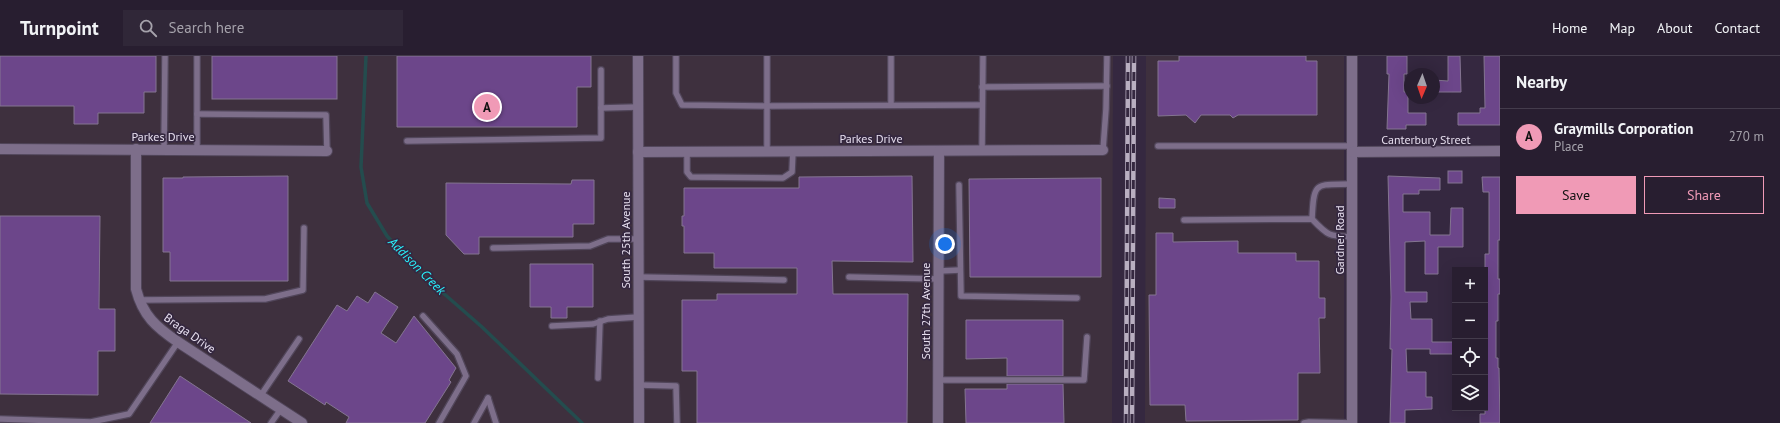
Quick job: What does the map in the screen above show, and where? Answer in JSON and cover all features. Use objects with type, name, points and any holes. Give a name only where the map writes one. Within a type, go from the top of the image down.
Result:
[{"type":"street","name":"South 25th Avenue","points":[[638,56],[639,423]]},
{"type":"street","name":"Gardner Road","points":[[1352,56],[1352,423]]},
{"type":"street","name":"Parkes Drive","points":[[0,149],[327,151]]},
{"type":"street","name":"Braga Drive","points":[[136,149],[136,284],[139,300],[148,318],[161,330],[178,342],[302,423]]},
{"type":"street","name":"Canterbury Street","points":[[1352,149],[1500,152]]},
{"type":"street","name":"Parkes Drive","points":[[638,152],[1103,150]]},
{"type":"street","name":"South 27th Avenue","points":[[938,423],[940,151]]},
{"type":"lane","points":[[164,149],[165,56]]},
{"type":"lane","points":[[197,56],[197,150]]},
{"type":"lane","points":[[676,56],[676,93],[682,105],[982,105]]},
{"type":"lane","points":[[767,56],[767,151]]},
{"type":"lane","points":[[891,56],[891,106]]},
{"type":"lane","points":[[982,151],[983,56]]},
{"type":"lane","points":[[1103,150],[1107,86],[1107,56]]},
{"type":"lane","points":[[407,141],[601,138],[601,70]]},
{"type":"lane","points":[[982,87],[1107,86]]},
{"type":"lane","points":[[601,108],[638,107]]},
{"type":"lane","points":[[197,114],[326,115],[327,151]]},
{"type":"lane","points":[[1158,146],[1352,149]]},
{"type":"lane","points":[[687,151],[687,172],[691,178],[782,178],[792,172],[793,151]]},
{"type":"lane","points":[[1312,219],[1314,192],[1319,186],[1326,184],[1352,184]]},
{"type":"lane","points":[[959,185],[961,296],[1078,298]]},
{"type":"lane","points":[[1184,220],[1312,219],[1326,233],[1332,236],[1352,237]]},
{"type":"lane","points":[[139,300],[265,299],[303,290],[304,228]]},
{"type":"lane","points":[[493,248],[590,246],[608,239],[638,239]]},
{"type":"lane","points":[[849,276],[939,275],[960,270]]},
{"type":"lane","points":[[638,277],[784,280]]},
{"type":"lane","points":[[423,316],[457,354],[466,376],[439,423]]},
{"type":"lane","points":[[552,326],[593,324],[608,319],[638,317]]},
{"type":"lane","points":[[598,378],[600,321]]},
{"type":"lane","points":[[938,380],[1084,380],[1087,337]]},
{"type":"lane","points":[[261,395],[299,339]]},
{"type":"lane","points":[[1,419],[91,422],[129,414],[178,342]]},
{"type":"lane","points":[[639,385],[676,386],[677,423]]},
{"type":"lane","points":[[474,423],[488,398],[496,423]]},
{"type":"lane","points":[[271,423],[281,409]]},
{"type":"lane","points":[[1304,423],[1352,423]]},
{"type":"shaded area","points":[[0,56],[1113,56],[1112,423],[0,423]]},
{"type":"shaded area","points":[[1146,56],[1344,56],[1344,423],[1145,423]]},
{"type":"building","points":[[0,56],[156,56],[156,92],[144,92],[144,113],[98,113],[98,124],[74,124],[74,106],[0,106]]},
{"type":"building","points":[[212,56],[337,56],[337,99],[212,99]]},
{"type":"building","points":[[397,56],[591,56],[591,87],[577,87],[577,127],[397,127]]},
{"type":"building","points":[[1179,56],[1306,56],[1306,61],[1317,61],[1317,115],[1238,115],[1233,118],[1230,115],[1201,115],[1195,123],[1186,115],[1158,116],[1158,61],[1179,61]]},
{"type":"building","points":[[1387,56],[1407,56],[1407,68],[1404,68],[1404,104],[1408,104],[1408,113],[1426,113],[1426,125],[1406,125],[1406,129],[1387,129],[1389,74],[1387,74]]},
{"type":"building","points":[[1448,56],[1460,56],[1461,92],[1440,92],[1440,80],[1448,81]]},
{"type":"building","points":[[1484,56],[1500,56],[1500,125],[1458,125],[1458,113],[1480,113],[1480,108],[1485,108]]},
{"type":"building","points":[[1448,171],[1462,171],[1462,183],[1448,183]]},
{"type":"building","points":[[288,176],[288,281],[170,281],[170,252],[163,252],[163,178]]},
{"type":"building","points":[[912,176],[913,262],[832,261],[833,294],[908,294],[907,423],[697,423],[697,371],[682,371],[682,300],[717,300],[717,294],[797,294],[797,268],[714,268],[714,253],[684,253],[684,226],[682,226],[682,216],[684,216],[684,188],[799,188],[799,177]]},
{"type":"building","points":[[1388,176],[1440,178],[1440,190],[1419,190],[1419,194],[1403,194],[1403,212],[1430,212],[1430,235],[1450,235],[1451,208],[1463,208],[1463,247],[1438,247],[1438,274],[1425,274],[1425,241],[1405,242],[1405,292],[1427,292],[1427,302],[1410,302],[1411,319],[1432,319],[1432,342],[1452,342],[1452,354],[1430,354],[1430,349],[1406,349],[1407,372],[1426,372],[1426,397],[1432,397],[1432,409],[1405,410],[1405,423],[1390,423],[1392,349],[1390,349],[1391,297]]},
{"type":"building","points":[[1482,177],[1500,177],[1500,240],[1498,240],[1498,279],[1500,279],[1500,294],[1498,294],[1498,321],[1496,321],[1496,358],[1498,358],[1499,368],[1500,423],[1480,423],[1480,414],[1485,414],[1485,411],[1488,411],[1488,267],[1485,267],[1485,254],[1489,254],[1489,192],[1483,192]]},
{"type":"building","points":[[1101,178],[1101,277],[970,277],[969,179]]},
{"type":"building","points":[[572,180],[594,180],[594,224],[573,224],[573,237],[479,237],[479,254],[464,254],[446,235],[446,183],[571,184]]},
{"type":"building","points":[[1159,198],[1175,199],[1175,208],[1159,208]]},
{"type":"building","points":[[0,216],[100,216],[99,309],[115,309],[115,351],[98,351],[98,395],[0,394]]},
{"type":"building","points":[[1156,233],[1173,233],[1173,242],[1238,241],[1238,253],[1296,253],[1296,261],[1319,261],[1319,298],[1325,298],[1325,318],[1319,318],[1320,373],[1298,373],[1298,420],[1186,421],[1185,405],[1150,405],[1149,295],[1156,295]]},
{"type":"building","points":[[530,264],[593,264],[593,307],[567,307],[567,318],[551,318],[551,307],[530,307]]},
{"type":"building","points":[[375,292],[398,307],[381,333],[396,343],[414,316],[456,368],[449,380],[451,382],[425,423],[346,423],[349,417],[326,402],[325,405],[288,381],[337,305],[347,311],[357,296],[368,303]]},
{"type":"building","points":[[966,320],[1063,320],[1063,376],[1007,376],[1007,358],[966,359]]},
{"type":"building","points":[[180,376],[251,423],[150,423]]},
{"type":"building","points":[[1007,384],[1063,384],[1064,423],[966,423],[965,389],[1007,389]]},
{"type":"waterway","name":"Addison Creek","points":[[366,56],[361,167],[367,203],[387,236],[426,278],[482,327],[582,423]]},
{"type":"railway","points":[[1126,423],[1128,56]]},
{"type":"railway","points":[[1132,423],[1134,56]]},
{"type":"place","name":"Graymills Corporation","points":[[487,107]]}]
